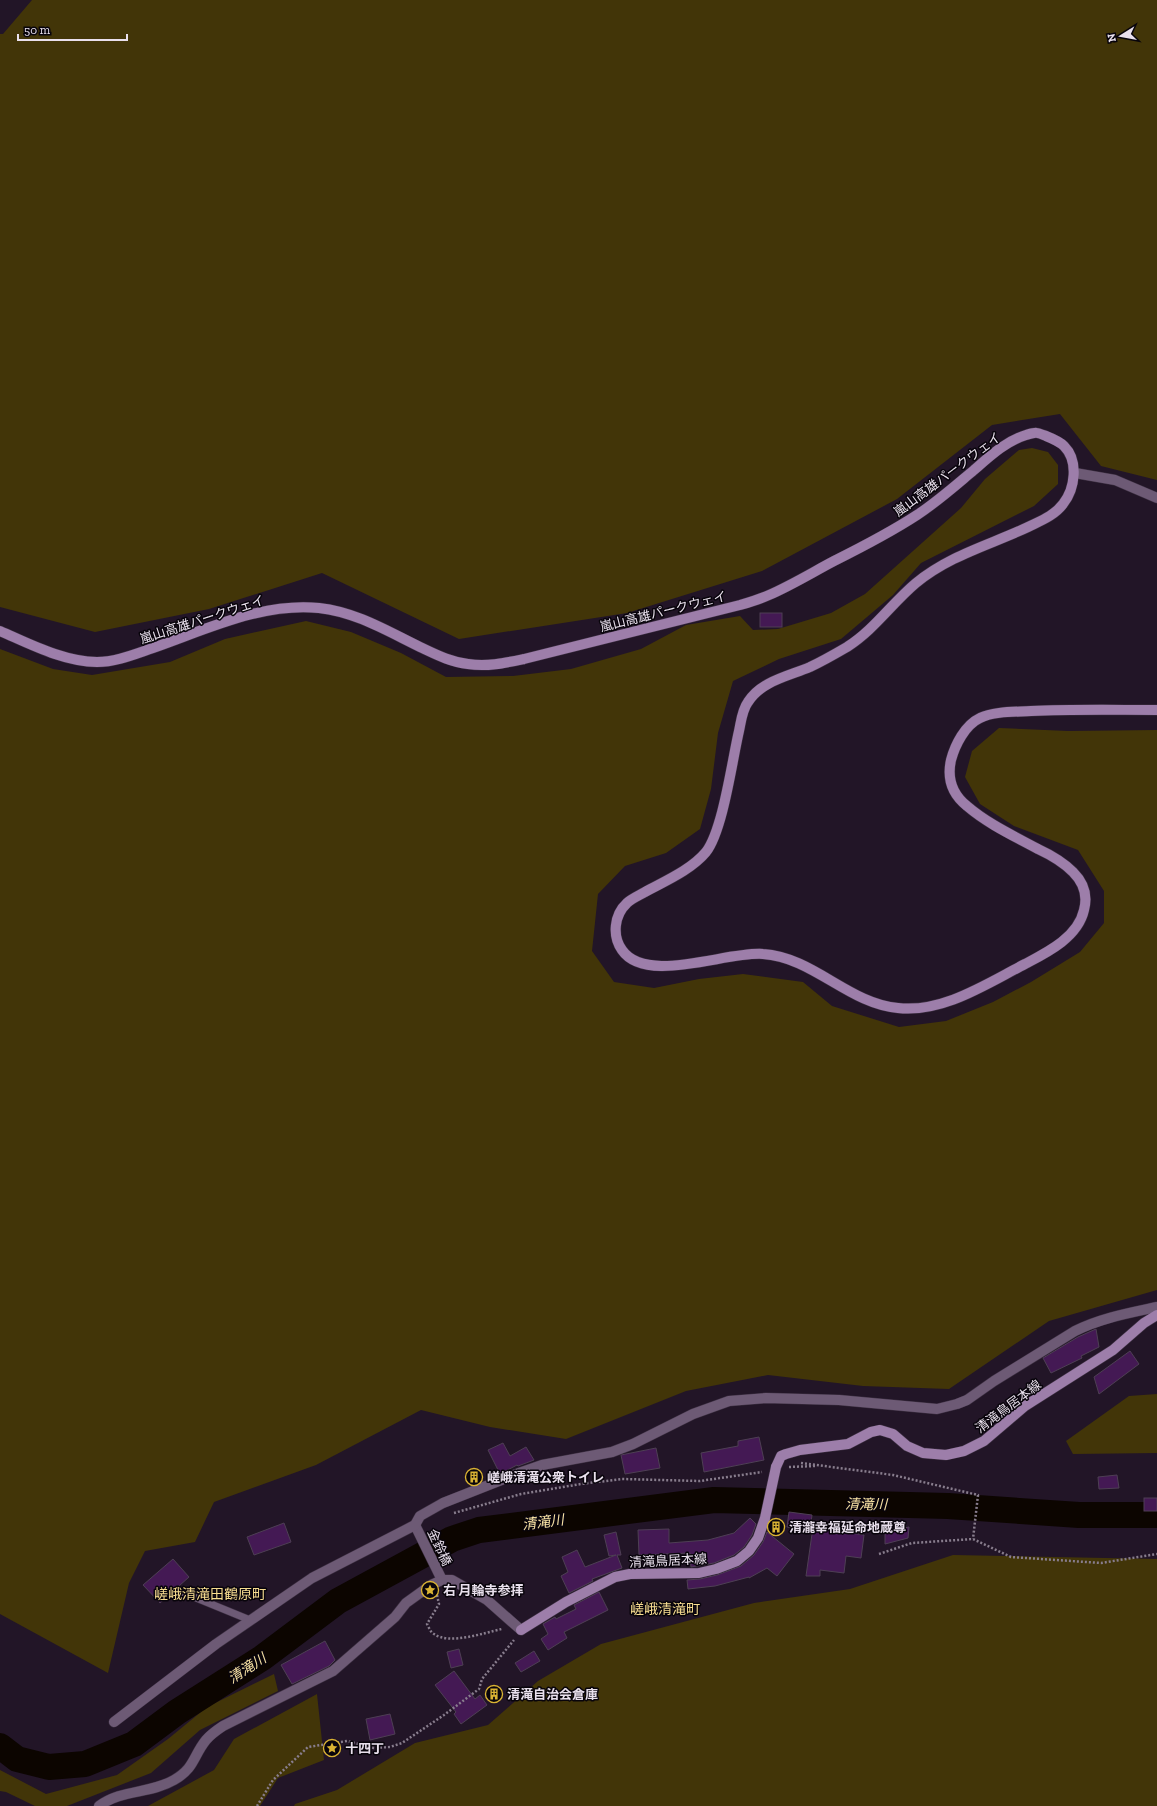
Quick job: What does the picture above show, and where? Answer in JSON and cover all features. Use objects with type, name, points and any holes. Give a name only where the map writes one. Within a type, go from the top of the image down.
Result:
[{"type":"street","name":"嵐山高雄パークウェイ","points":[[0,632],[76,660],[98,662],[125,658],[264,611],[290,608],[318,608],[344,612],[366,620],[443,658],[467,664],[491,666],[524,660],[740,605],[768,596],[880,538],[920,513],[1000,448],[1021,436],[1035,433],[1052,438],[1066,448],[1072,458],[1074,473],[1070,490],[1062,505],[1048,517],[1006,537],[984,544],[949,560],[916,583],[855,642],[816,664],[774,681],[758,690],[745,704],[717,826],[707,850],[691,865],[622,906],[616,920],[615,935],[622,951],[632,960],[650,966],[670,966],[763,954],[786,959],[816,972],[870,1001],[898,1008],[927,1006],[957,999],[1042,955],[1065,939],[1079,924],[1085,909],[1086,893],[1077,875],[1058,860],[986,821],[961,802],[950,785],[950,765],[958,741],[970,725],[981,717],[1011,712],[1054,710],[1157,710]]},
{"type":"street","points":[[1074,473],[1115,480],[1157,498]]},
{"type":"street","points":[[114,1722],[216,1644],[312,1578],[416,1527],[420,1516],[443,1504],[519,1473],[542,1466],[612,1452],[633,1444],[692,1414],[729,1401],[760,1398],[839,1400],[937,1409],[957,1404],[967,1400],[1000,1377],[1086,1325],[1127,1312],[1157,1307]]},
{"type":"street","name":"清滝鳥居本線","points":[[519,1628],[615,1577],[630,1574],[699,1573],[716,1570],[737,1561],[749,1551],[758,1538],[765,1518],[776,1467],[781,1456],[800,1450],[848,1444],[871,1432],[880,1430],[893,1434],[907,1446],[922,1453],[946,1455],[964,1451],[984,1441],[1025,1406],[1113,1350],[1144,1323],[1157,1315]]},
{"type":"street","name":"金鈴橋","points":[[416,1527],[441,1578]]},
{"type":"street","points":[[99,1806],[109,1798],[162,1786],[175,1780],[194,1763],[198,1751],[207,1739],[223,1726],[333,1671],[345,1659],[395,1618],[406,1603],[441,1578],[452,1580],[488,1600],[519,1628]]},
{"type":"lane","points":[[184,1593],[250,1620]]},
{"type":"path","points":[[807,1464],[893,1475],[978,1494],[973,1540]]},
{"type":"path","points":[[451,1514],[521,1494],[581,1484],[622,1479],[700,1481],[734,1477]]},
{"type":"path","points":[[879,1554],[912,1543],[973,1540],[1011,1557],[1101,1563],[1157,1554]]},
{"type":"path","points":[[439,1604],[427,1624],[432,1633],[442,1638],[455,1639],[519,1628]]},
{"type":"path","points":[[257,1806],[273,1780],[308,1747],[347,1741],[374,1748],[390,1747],[402,1743],[444,1715],[479,1689],[482,1679],[519,1628]]},
{"type":"shaded area","points":[[32,0],[1157,0],[1157,480],[1101,466],[1060,414],[992,425],[897,499],[762,571],[627,613],[459,639],[322,573],[209,609],[95,632],[0,607],[0,34],[3,34]]},
{"type":"shaded area","points":[[1032,448],[1048,452],[1058,465],[1058,484],[1034,506],[921,563],[893,595],[841,639],[779,659],[733,681],[718,733],[711,789],[700,829],[666,853],[625,866],[598,894],[592,951],[614,982],[654,988],[699,979],[743,974],[803,982],[832,1006],[899,1027],[946,1021],[993,1002],[1031,982],[1080,952],[1104,923],[1104,891],[1078,850],[1014,826],[980,804],[965,777],[972,751],[999,728],[1068,731],[1157,730],[1157,1290],[1049,1321],[949,1389],[863,1386],[768,1375],[686,1391],[566,1439],[490,1427],[421,1410],[316,1465],[214,1502],[195,1542],[145,1551],[129,1583],[108,1673],[0,1614],[0,649],[53,669],[92,675],[170,662],[225,639],[306,621],[351,632],[401,653],[446,677],[513,676],[571,669],[641,649],[686,625],[740,616],[753,630],[778,629],[831,613],[865,594],[961,508],[985,479],[1019,450]]},
{"type":"shaded area","points":[[1157,1394],[1157,1453],[1073,1454],[1066,1441],[1129,1396]]},
{"type":"shaded area","points":[[953,1555],[1157,1559],[1157,1806],[294,1806],[295,1804],[337,1790],[415,1743],[488,1725],[538,1681],[601,1644],[754,1603],[850,1589]]},
{"type":"shaded area","points":[[274,1674],[278,1691],[200,1730],[151,1773],[67,1806],[35,1806],[6,1792],[0,1791],[0,1770],[46,1794],[117,1775],[168,1739],[207,1707]]},
{"type":"shaded area","points":[[317,1694],[324,1760],[278,1778],[260,1806],[148,1806],[214,1770],[234,1739]]},
{"type":"building","points":[[760,613],[782,613],[782,627],[760,627]]},
{"type":"building","points":[[1096,1329],[1099,1347],[1081,1356],[1082,1358],[1051,1373],[1043,1358],[1078,1337]]},
{"type":"building","points":[[1130,1351],[1139,1364],[1099,1394],[1094,1377]]},
{"type":"building","points":[[759,1437],[764,1460],[704,1472],[701,1453],[738,1446],[738,1441]]},
{"type":"building","points":[[503,1443],[510,1456],[526,1447],[534,1460],[518,1466],[517,1465],[500,1474],[488,1450]]},
{"type":"building","points":[[656,1448],[660,1468],[625,1474],[621,1455]]},
{"type":"building","points":[[1117,1475],[1119,1488],[1099,1489],[1098,1477]]},
{"type":"building","points":[[1144,1498],[1157,1498],[1157,1511],[1144,1511]]},
{"type":"building","points":[[789,1512],[812,1515],[810,1530],[787,1527]]},
{"type":"building","points":[[750,1518],[756,1524],[752,1535],[744,1547],[734,1555],[714,1563],[691,1567],[690,1553],[639,1555],[638,1530],[669,1529],[669,1543],[708,1540],[734,1533]]},
{"type":"building","points":[[284,1523],[291,1542],[254,1555],[247,1537]]},
{"type":"building","points":[[813,1527],[864,1535],[861,1558],[846,1556],[844,1573],[820,1570],[820,1576],[806,1576]]},
{"type":"building","points":[[909,1527],[908,1538],[885,1544],[885,1532]]},
{"type":"building","points":[[616,1532],[621,1555],[617,1555],[622,1568],[592,1579],[593,1581],[569,1593],[561,1576],[568,1572],[562,1557],[577,1550],[585,1567],[616,1555],[609,1556],[604,1535]]},
{"type":"building","points":[[767,1532],[794,1554],[777,1576],[767,1568],[749,1578],[715,1586],[688,1589],[687,1580],[717,1575],[741,1566],[754,1555],[763,1542]]},
{"type":"building","points":[[173,1559],[189,1577],[160,1603],[143,1585]]},
{"type":"building","points":[[599,1592],[608,1610],[564,1632],[567,1638],[548,1650],[541,1639],[548,1634],[543,1624],[555,1617],[556,1619],[576,1609],[574,1605]]},
{"type":"building","points":[[325,1641],[335,1660],[329,1666],[292,1684],[281,1665]]},
{"type":"building","points":[[459,1649],[463,1665],[451,1668],[447,1652]]},
{"type":"building","points":[[534,1651],[540,1661],[521,1672],[515,1663]]},
{"type":"building","points":[[454,1671],[475,1699],[480,1695],[487,1705],[461,1724],[454,1714],[456,1712],[435,1685]]},
{"type":"building","points":[[390,1714],[395,1734],[370,1740],[366,1719]]},
{"type":"waterway","name":"清滝川","points":[[0,1746],[17,1759],[49,1767],[85,1764],[134,1744],[177,1712],[262,1658],[338,1601],[452,1539],[479,1530],[714,1500],[948,1506],[1079,1515],[1157,1515]]},
{"type":"place","name":"嵯峨清滝公衆トイレ","points":[[474,1477]]},
{"type":"place","name":"清瀧幸福延命地蔵尊","points":[[776,1527]]},
{"type":"place","name":"右 月輪寺参拝","points":[[430,1590]]},
{"type":"place","name":"清滝自治会倉庫","points":[[494,1694]]},
{"type":"place","name":"十四丁","points":[[332,1748]]},
{"type":"district","name":"嵯峨清滝田鶴原町","points":[[210,1594]]},
{"type":"district","name":"嵯峨清滝町","points":[[665,1609]]}]
